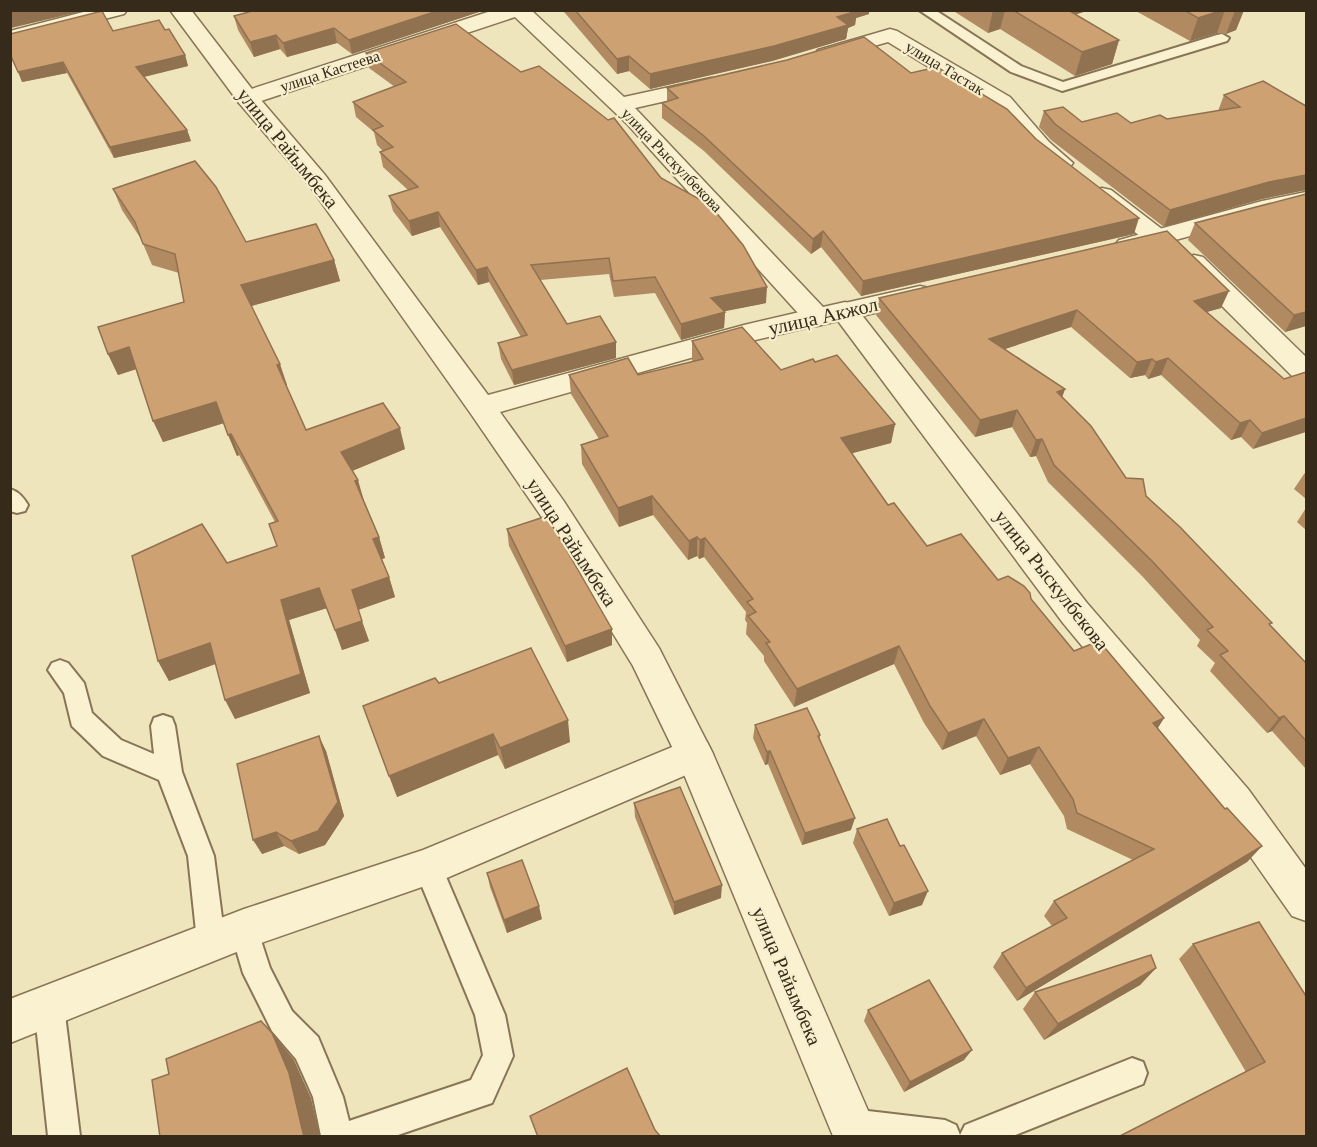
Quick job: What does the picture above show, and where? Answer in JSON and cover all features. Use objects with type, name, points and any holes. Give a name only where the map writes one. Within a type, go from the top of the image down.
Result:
[{"type":"street","points":[[10,37],[117,10]]},
{"type":"street","name":"улица Райымбека","points":[[180,10],[247,98],[317,180],[481,407],[552,508],[647,658],[694,754],[854,1131]]},
{"type":"street","name":"улица Кастеева","points":[[247,98],[454,23],[511,11]]},
{"type":"street","name":"улица Рыскулбекова","points":[[511,11],[575,59],[618,105],[831,314],[1075,613],[1234,801],[1306,902]]},
{"type":"street","name":"улица Тастак","points":[[809,59],[890,35],[1002,102],[1041,147],[1081,179],[1162,237],[1306,373]]},
{"type":"street","points":[[618,105],[729,81]]},
{"type":"street","points":[[1103,251],[1271,206],[1306,199]]},
{"type":"street","name":"улица Акжол","points":[[481,407],[744,334],[947,288]]},
{"type":"street","points":[[10,1021],[227,935],[428,867],[694,754]]},
{"type":"lane","points":[[925,10],[1016,69],[1062,87],[1222,39]]},
{"type":"lane","points":[[60,670],[75,690],[81,718],[112,748],[169,772]]},
{"type":"lane","points":[[163,726],[169,772],[201,856],[227,935],[257,973],[282,1021],[307,1048],[328,1097],[337,1137]]},
{"type":"lane","points":[[350,1137],[481,1092],[498,1056],[490,1015],[428,867]]},
{"type":"lane","points":[[49,1006],[64,1137]]},
{"type":"lane","points":[[976,1137],[1132,1073]]},
{"type":"lane","points":[[854,1131],[945,1137]]},
{"type":"building","points":[[256,10],[440,10],[349,40],[334,28],[283,43],[276,35],[250,42],[234,16]]},
{"type":"building","points":[[575,10],[857,11],[837,17],[848,25],[774,46],[650,74],[629,56],[617,59]]},
{"type":"building","points":[[1013,10],[1068,10],[1119,40],[1082,52]]},
{"type":"building","points":[[1184,10],[1223,10],[1198,18]]},
{"type":"building","points":[[102,11],[113,31],[159,20],[165,30],[169,29],[185,55],[136,67],[187,130],[110,147],[63,62],[18,72],[10,54],[10,34]]},
{"type":"building","points":[[456,24],[521,72],[539,66],[608,120],[614,118],[661,178],[710,205],[743,245],[767,287],[711,298],[725,312],[681,324],[655,277],[613,281],[609,258],[531,265],[567,324],[600,316],[616,342],[512,370],[498,343],[527,335],[487,267],[476,270],[438,212],[409,221],[389,196],[418,187],[380,152],[393,147],[373,130],[383,126],[353,102],[406,82],[366,53]]},
{"type":"building","points":[[864,37],[911,73],[937,67],[1007,109],[1036,139],[1139,218],[863,281],[823,231],[813,239],[704,136],[662,103],[678,98],[667,88],[787,60]]},
{"type":"building","points":[[1263,81],[1306,106],[1306,175],[1269,182],[1170,210],[1055,124],[1044,111],[1063,107],[1082,122],[1117,113],[1131,123],[1160,115],[1167,119],[1240,107],[1224,95]]},
{"type":"building","points":[[195,161],[216,187],[246,242],[316,224],[334,260],[241,285],[280,364],[277,365],[306,430],[383,403],[400,428],[341,452],[358,480],[355,481],[379,537],[373,539],[389,577],[352,590],[362,621],[335,630],[319,588],[281,600],[301,674],[225,700],[210,643],[158,661],[132,556],[202,524],[227,563],[277,546],[269,524],[278,521],[231,434],[228,435],[216,402],[153,421],[129,347],[108,354],[98,327],[184,302],[175,254],[143,244],[135,222],[113,189]]},
{"type":"building","points":[[1306,194],[1306,312],[1294,315],[1195,223]]},
{"type":"building","points":[[1167,231],[1229,291],[1194,301],[1284,379],[1306,372],[1306,418],[1262,433],[1250,420],[1240,423],[1168,358],[1156,362],[1152,359],[1137,362],[1077,310],[989,339],[1065,389],[1057,392],[1091,426],[1126,478],[1143,479],[1146,496],[1180,527],[1272,623],[1269,624],[1306,663],[1306,741],[1284,716],[1279,718],[1220,655],[1228,651],[1207,630],[1213,627],[1152,561],[1054,465],[1042,439],[1036,440],[1017,410],[980,420],[879,298]]},
{"type":"building","points":[[742,327],[781,370],[813,359],[815,362],[837,355],[895,424],[841,438],[888,505],[894,503],[927,546],[961,534],[998,580],[1008,576],[1024,586],[1030,593],[1031,599],[1074,651],[1099,641],[1164,718],[1153,723],[1225,809],[1227,808],[1262,846],[1026,988],[1002,953],[1067,918],[1054,901],[1154,849],[1077,813],[1073,799],[1039,747],[1008,758],[984,719],[948,733],[930,706],[899,646],[797,689],[766,643],[770,642],[748,616],[756,612],[747,602],[753,599],[705,538],[700,540],[697,537],[689,541],[652,496],[618,508],[581,445],[608,436],[569,375],[628,358],[638,375],[703,359],[692,341]]},
{"type":"building","points":[[547,516],[612,629],[565,646],[507,529]]},
{"type":"building","points":[[531,648],[568,720],[500,748],[493,734],[389,776],[363,706],[435,678],[439,683]]},
{"type":"building","points":[[807,708],[855,818],[805,833],[770,751],[767,752],[755,725]]},
{"type":"building","points":[[319,736],[338,802],[318,831],[291,841],[276,832],[253,840],[237,764]]},
{"type":"building","points":[[680,787],[722,885],[674,902],[634,803]]},
{"type":"building","points":[[887,819],[900,846],[904,845],[928,891],[894,903],[857,829]]},
{"type":"building","points":[[522,860],[539,906],[504,920],[487,873]]},
{"type":"building","points":[[1259,922],[1306,996],[1306,1137],[1118,1137],[1265,1062],[1193,944]]},
{"type":"building","points":[[1151,955],[1156,968],[1058,1024],[1035,992]]},
{"type":"building","points":[[929,980],[972,1050],[910,1082],[868,1010]]},
{"type":"building","points":[[261,1021],[272,1033],[289,1073],[304,1137],[160,1137],[152,1080],[169,1074],[166,1059]]},
{"type":"building","points":[[627,1068],[655,1130],[661,1137],[538,1137],[530,1116]]}]
